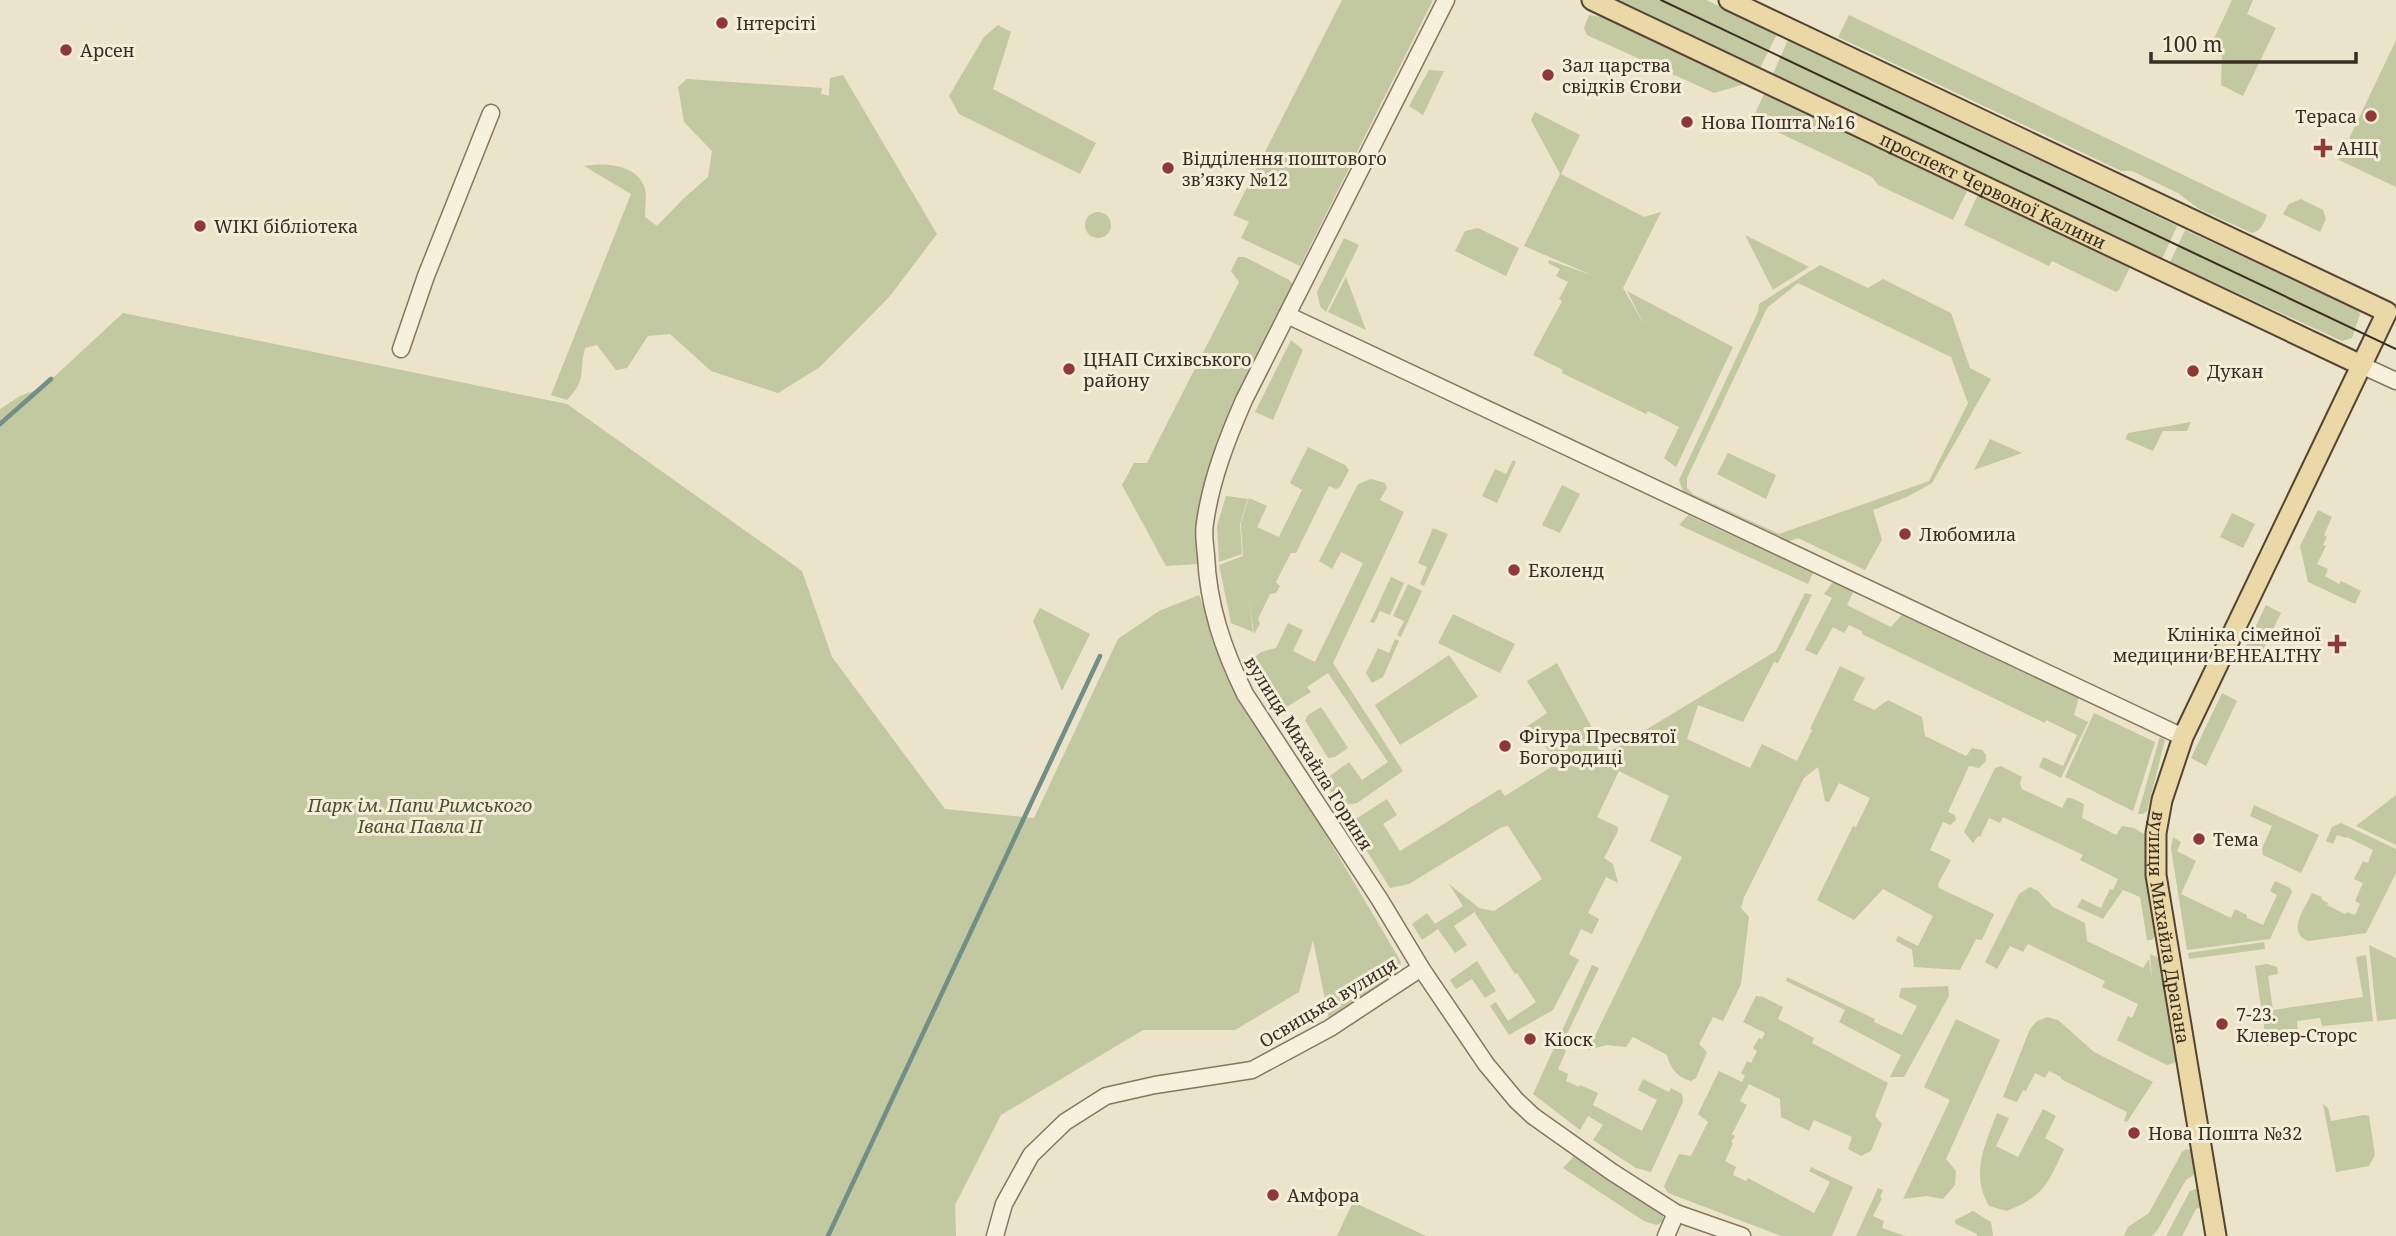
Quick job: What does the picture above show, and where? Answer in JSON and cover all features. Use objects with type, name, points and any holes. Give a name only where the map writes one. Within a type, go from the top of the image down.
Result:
[{"type":"main road","name":"проспект Червоної Калини","points":[[1592,0],[2361,365]]},
{"type":"main road","points":[[1729,0],[1766,8],[2391,314]]},
{"type":"main road","name":"вулиця Михайла Драгана","points":[[2216,1236],[2156,875],[2155,833],[2183,737],[2361,365],[2391,314]]},
{"type":"street","name":"вулиця Михайла Гориня","points":[[1446,0],[1244,400],[1224,446],[1204,524],[1207,578],[1216,625],[1228,660],[1245,694],[1380,900],[1421,968],[1486,1064],[1516,1100],[1533,1116],[1612,1172],[1671,1224],[1742,1236]]},
{"type":"street","points":[[401,349],[426,276],[491,113]]},
{"type":"street","points":[[1287,316],[2183,737]]},
{"type":"street","name":"проспект Червоної Калини","points":[[2361,365],[2396,382]]},
{"type":"street","name":"Освицька вулиця","points":[[995,1236],[1004,1204],[1031,1155],[1065,1122],[1106,1096],[1155,1085],[1252,1070],[1330,1028],[1421,968]]},
{"type":"green space","points":[[1342,0],[1433,0],[1300,266],[1241,238],[1249,222],[1233,215]]},
{"type":"green space","points":[[1613,0],[1706,0],[1777,34],[1759,70]]},
{"type":"green space","points":[[2232,0],[2253,0],[2247,14],[2276,28],[2243,96],[2221,85],[2222,52],[2211,45]]},
{"type":"green space","points":[[1589,15],[1609,18],[1745,84],[1714,93],[1587,35],[1584,28]]},
{"type":"green space","points":[[1849,15],[2267,215],[2263,224],[2252,233],[2199,209],[2178,193],[2132,171],[2121,171],[1838,37]]},
{"type":"green space","points":[[998,25],[1011,32],[993,89],[1096,143],[1080,174],[959,114],[949,96],[984,37]]},
{"type":"green space","points":[[1788,40],[2177,226],[2162,259],[1772,76]]},
{"type":"green space","points":[[2396,40],[2396,187],[2339,160]]},
{"type":"green space","points":[[1429,70],[1444,71],[1423,115],[1409,106]]},
{"type":"green space","points":[[843,75],[937,234],[890,296],[820,367],[778,393],[711,371],[670,334],[648,336],[627,368],[616,370],[597,345],[585,348],[580,381],[574,392],[567,400],[551,395],[631,194],[584,166],[611,165],[635,174],[645,189],[645,217],[657,226],[708,177],[712,151],[684,122],[678,87],[687,79],[822,88],[821,94],[829,96],[830,78]]},
{"type":"green space","points":[[1766,90],[1970,185],[1953,220],[1878,185],[1872,177],[1752,120]]},
{"type":"green space","points":[[1535,112],[1580,135],[1561,174],[1644,217],[1661,212],[1623,288],[1645,326],[1627,291],[1733,347],[1676,467],[1664,458],[1679,427],[1562,373],[1563,370],[1533,355],[1562,301],[1559,299],[1568,282],[1556,276],[1560,269],[1548,263],[1549,260],[1594,276],[1524,246],[1560,174],[1531,120]]},
{"type":"green space","points":[[1980,190],[2132,263],[2119,290],[2116,292],[2052,261],[2049,266],[1964,225]]},
{"type":"green space","points":[[2301,199],[2323,210],[2326,219],[2320,232],[2283,214],[2289,204]]},
{"type":"green space","points":[[1098,212],[1107,216],[1111,225],[1107,234],[1098,238],[1089,234],[1085,225],[1089,216]]},
{"type":"green space","points":[[1478,228],[1519,248],[1506,276],[1455,251],[1465,231]]},
{"type":"green space","points":[[2185,230],[2357,309],[2360,314],[2352,338],[2342,341],[2170,262]]},
{"type":"green space","points":[[1745,235],[1809,267],[1773,290]]},
{"type":"green space","points":[[1344,238],[1359,245],[1326,312],[1320,306],[1317,292]]},
{"type":"green space","points":[[1238,257],[1245,257],[1289,280],[1293,289],[1199,528],[1198,564],[1166,566],[1122,485],[1134,463],[1147,463],[1239,282],[1231,271]]},
{"type":"green space","points":[[1820,265],[1868,288],[1883,279],[1951,313],[1970,368],[1991,379],[1932,483],[1907,497],[1873,510],[1882,540],[1865,570],[1798,538],[1787,542],[1689,498],[1683,491],[1679,480],[1758,312],[1759,304]],"holes":[[[1798,283],[1951,357],[1968,403],[1929,481],[1779,534],[1694,495],[1687,488],[1687,478],[1767,308]]]},
{"type":"green space","points":[[1346,277],[1366,330],[1328,312]]},
{"type":"green space","name":"Парк ім. Папи Римського Івана Павла ІІ","points":[[123,313],[567,404],[802,571],[832,657],[945,809],[1034,818],[1118,639],[1159,611],[1199,595],[1227,667],[1401,962],[1398,976],[1329,1019],[1313,940],[1299,992],[1235,1030],[1143,1030],[1001,1115],[955,1205],[956,1236],[0,1236],[0,409],[20,396],[42,388]]},
{"type":"green space","points":[[1291,340],[1303,350],[1273,420],[1255,412]]},
{"type":"green space","points":[[2191,422],[2187,431],[2163,431],[2153,451],[2125,439],[2128,433]]},
{"type":"green space","points":[[1990,439],[2022,453],[1974,470]]},
{"type":"green space","points":[[1308,447],[1345,465],[1349,470],[1340,487],[1336,489],[1329,486],[1296,553],[1291,553],[1276,582],[1280,586],[1276,593],[1270,594],[1254,634],[1248,592],[1253,632],[1231,623],[1219,565],[1243,556],[1241,523],[1249,498],[1267,506],[1257,527],[1279,537],[1302,490],[1290,483]]},
{"type":"green space","points":[[1728,453],[1776,475],[1766,499],[1717,474]]},
{"type":"green space","points":[[1513,460],[1516,462],[1497,503],[1482,496],[1495,469],[1506,474]]},
{"type":"green space","points":[[1371,479],[1385,483],[1387,488],[1380,500],[1404,512],[1333,663],[1403,771],[1357,803],[1345,804],[1330,791],[1324,780],[1349,762],[1362,780],[1388,762],[1328,673],[1307,687],[1311,692],[1280,711],[1251,660],[1261,652],[1276,648],[1288,623],[1303,630],[1293,651],[1315,662],[1363,563],[1341,552],[1332,569],[1319,561],[1358,484]]},
{"type":"green space","points":[[1562,485],[1580,494],[1560,533],[1542,525]]},
{"type":"green space","points":[[1226,496],[1248,499],[1240,524],[1242,554],[1219,562],[1217,526]]},
{"type":"green space","points":[[2318,510],[2332,517],[2324,535],[2327,537],[2323,545],[2326,546],[2317,564],[2328,569],[2325,576],[2361,591],[2355,604],[2308,582],[2300,546]]},
{"type":"green space","points":[[2232,513],[2255,524],[2243,548],[2220,537]]},
{"type":"green space","points":[[1688,515],[1813,573],[1808,584],[1679,525]]},
{"type":"green space","points":[[1433,528],[1448,534],[1424,586],[1420,584],[1427,567],[1418,563]]},
{"type":"green space","points":[[1391,577],[1404,583],[1390,615],[1380,611],[1374,623],[1370,622]]},
{"type":"green space","points":[[1839,581],[1855,588],[1847,605],[1891,627],[1906,610],[2081,690],[2074,715],[2088,722],[2061,778],[2039,767],[2043,757],[2063,766],[2077,735],[2046,720],[2045,723],[1862,634],[1862,631],[1849,625],[1844,633],[1833,627],[1817,655],[1805,650],[1832,598],[1824,594],[1832,583]]},
{"type":"green space","points":[[1408,584],[1422,591],[1401,637],[1397,635],[1404,621],[1393,616]]},
{"type":"green space","points":[[1805,593],[1812,595],[1778,663],[1774,662],[1743,722],[1698,705],[1687,739],[1750,768],[1762,744],[1797,761],[1840,666],[1865,678],[1853,700],[1874,710],[1888,700],[1922,717],[1925,736],[1966,756],[1972,748],[1982,750],[1986,761],[1979,768],[1969,766],[1948,812],[1955,815],[1956,820],[1950,825],[1943,822],[1930,850],[1951,860],[1938,884],[1939,888],[1994,914],[1982,940],[1976,939],[1960,970],[1914,967],[1912,950],[1896,941],[1898,936],[1918,946],[1933,916],[1883,889],[1854,920],[1817,900],[1853,826],[1856,827],[1870,798],[1839,783],[1829,802],[1825,801],[1818,767],[1804,778],[1744,897],[1741,908],[1749,917],[1741,984],[1723,1021],[1713,1017],[1699,1044],[1707,1052],[1696,1078],[1691,1081],[1682,1078],[1672,1068],[1667,1055],[1633,1037],[1626,1047],[1607,1045],[1588,1050],[1682,857],[1650,841],[1669,796],[1619,771],[1597,817],[1618,827],[1604,858],[1613,864],[1618,883],[1606,877],[1588,913],[1599,919],[1592,934],[1581,929],[1569,954],[1579,960],[1553,1010],[1509,1035],[1490,1006],[1496,1002],[1508,1021],[1536,1002],[1517,973],[1515,974],[1476,911],[1454,926],[1467,945],[1455,953],[1438,929],[1422,940],[1412,924],[1427,913],[1435,924],[1463,906],[1449,884],[1479,908],[1494,911],[1542,879],[1508,826],[1502,827],[1409,884],[1390,888],[1351,822],[1387,799],[1397,815],[1383,824],[1400,851],[1500,789],[1505,796],[1556,764],[1541,739],[1534,743],[1525,728],[1547,713],[1527,681],[1557,663],[1606,754],[1776,651]]},
{"type":"green space","points":[[2266,605],[2281,613],[2258,660],[2243,653]]},
{"type":"green space","points":[[1040,608],[1090,634],[1062,691],[1033,621]]},
{"type":"green space","points":[[1453,614],[1515,644],[1500,673],[1438,643]]},
{"type":"green space","points":[[1395,639],[1399,641],[1383,677],[1372,683],[1366,673],[1378,648],[1389,653]]},
{"type":"green space","points":[[1449,655],[1478,697],[1400,745],[1375,705]]},
{"type":"green space","points":[[2222,693],[2237,701],[2206,766],[2191,758]]},
{"type":"green space","points":[[1321,707],[1348,748],[1335,757],[1328,758],[1305,720]]},
{"type":"green space","points":[[2094,713],[2155,742],[2133,811],[2065,777]]},
{"type":"green space","points":[[2160,736],[2165,740],[2147,811],[2138,814]]},
{"type":"green space","points":[[2001,766],[2022,777],[2022,789],[2062,808],[2067,798],[2084,804],[2082,818],[2116,835],[2122,826],[2134,828],[2147,836],[2158,933],[2152,940],[2147,940],[2140,897],[2123,890],[2103,919],[2077,907],[2082,899],[2101,908],[2118,879],[2080,860],[2083,855],[2003,817],[2000,823],[1989,818],[1980,837],[1973,843],[1964,832],[1995,768]]},
{"type":"green space","points":[[2396,795],[2396,845],[2356,826]]},
{"type":"green space","points":[[2254,805],[2319,835],[2301,873],[2263,855],[2262,848],[2272,826],[2250,816]]},
{"type":"green space","points":[[2341,823],[2396,849],[2396,873],[2366,933],[2308,941],[2298,932],[2298,926],[2312,893],[2345,914],[2347,912],[2355,915],[2360,904],[2355,901],[2363,883],[2354,879],[2363,861],[2368,863],[2373,850],[2337,835],[2333,844],[2326,841],[2332,827]]},
{"type":"green space","points":[[2173,837],[2181,842],[2177,851],[2196,861],[2181,894],[2231,918],[2235,909],[2263,925],[2277,895],[2270,891],[2275,881],[2290,888],[2292,892],[2270,939],[2187,950],[2171,848]]},
{"type":"green space","points":[[2030,887],[2038,891],[2053,907],[2085,923],[2087,941],[2143,968],[2149,959],[2152,980],[2150,954],[2166,961],[2180,1056],[2174,1063],[2167,1065],[2117,1040],[2128,1016],[2132,1018],[2138,1004],[2102,987],[2105,981],[2028,944],[2023,952],[2010,946],[1997,969],[1985,962],[2019,894]]},
{"type":"green space","points":[[2264,942],[2265,949],[2189,959],[2188,953]]},
{"type":"green space","points":[[2369,945],[2396,958],[2396,1019],[2377,1021]]},
{"type":"green space","points":[[2366,955],[2373,1021],[2322,1026],[2320,1018],[2297,1021],[2298,1034],[2274,1038],[2267,1047],[2255,966],[2267,964],[2277,967],[2278,974],[2268,976],[2273,1010],[2363,997],[2356,957]]},
{"type":"green space","points":[[1477,961],[1496,991],[1485,998],[1472,979],[1456,989],[1450,980]]},
{"type":"green space","points":[[1592,965],[1599,968],[1564,1040],[1567,1042],[1566,1051],[1558,1069],[1568,1074],[1566,1081],[1598,1093],[1593,1105],[1642,1131],[1657,1100],[1638,1090],[1643,1079],[1669,1092],[1671,1088],[1682,1094],[1683,1102],[1651,1172],[1636,1168],[1593,1140],[1603,1125],[1588,1116],[1580,1130],[1533,1094]]},
{"type":"green space","points":[[1787,977],[1875,1019],[1874,1022],[1902,1035],[1917,1006],[1899,997],[1901,988],[1948,986],[1949,996],[1904,1077],[1890,1077],[1901,1055],[1839,1022],[1845,1010],[1786,981]]},
{"type":"green space","points":[[1756,996],[1783,1007],[1778,1019],[1814,1038],[1812,1043],[1888,1083],[1875,1116],[1882,1124],[1871,1151],[1861,1156],[1848,1149],[1852,1137],[1814,1120],[1809,1131],[1781,1117],[1780,1099],[1749,1084],[1740,1101],[1747,1105],[1732,1134],[1735,1136],[1725,1161],[1736,1167],[1733,1175],[1746,1181],[1748,1178],[1814,1213],[1830,1182],[1809,1171],[1811,1167],[1853,1187],[1832,1236],[1781,1236],[1668,1193],[1664,1186],[1679,1154],[1691,1156],[1708,1122],[1698,1114],[1719,1071],[1742,1082],[1745,1076],[1741,1073],[1747,1061],[1751,1063],[1757,1051],[1753,1048],[1765,1033],[1743,1022]]},
{"type":"green space","points":[[2047,1017],[2058,1020],[2094,1052],[2153,1082],[2127,1122],[2124,1121],[2127,1112],[2049,1071],[2045,1078],[2035,1073],[2017,1102],[2003,1097],[2030,1029],[2037,1021]]},
{"type":"green space","points":[[1956,1019],[2000,1040],[1946,1159],[1956,1171],[1955,1185],[1943,1199],[1927,1196],[1903,1199],[1950,1100],[1924,1087]]},
{"type":"green space","points":[[2323,1104],[2328,1108],[2331,1121],[2369,1116],[2375,1155],[2369,1166],[2336,1172]]},
{"type":"green space","points":[[2043,1109],[2056,1116],[2045,1138],[2064,1149],[2049,1180],[2030,1200],[2007,1211],[1989,1206],[1983,1194],[1980,1170],[1984,1148],[1997,1113],[2009,1118],[1996,1146],[2018,1157]]},
{"type":"green space","points":[[2187,1149],[2195,1151],[2198,1172],[2186,1180],[2158,1229],[2152,1236],[2124,1236],[2128,1227],[2149,1213],[2182,1152]]},
{"type":"green space","points":[[1575,1155],[1662,1212],[1662,1221],[1657,1225],[1644,1221],[1563,1168]]},
{"type":"green space","points":[[1878,1188],[1883,1190],[1880,1197],[1882,1198],[1873,1216],[1884,1221],[1882,1228],[1905,1236],[1856,1236]]},
{"type":"green space","points":[[2201,1189],[2204,1205],[2196,1209],[2182,1236],[2166,1236],[2190,1191]]},
{"type":"green space","points":[[1353,1202],[1426,1236],[1337,1236]]},
{"type":"green space","points":[[1973,1211],[1991,1222],[1993,1236],[1977,1236],[1956,1224],[1955,1220]]},
{"type":"waterway","points":[[0,424],[51,379]]},
{"type":"waterway","points":[[828,1236],[1100,656]]},
{"type":"tram line","points":[[1661,0],[2396,349]]},
{"type":"place","name":"Інтерсіті","points":[[722,23]]},
{"type":"place","name":"Арсен","points":[[66,50]]},
{"type":"place","name":"Зал царства свідків Єгови","points":[[1548,75]]},
{"type":"place","name":"Тераса","points":[[2371,116]]},
{"type":"place","name":"Нова Пошта №16","points":[[1687,122]]},
{"type":"place","name":"АНЦ","points":[[2323,148]]},
{"type":"place","name":"Відділення поштового зв’язку №12","points":[[1168,168]]},
{"type":"place","name":"WIKI бібліотека","points":[[200,226]]},
{"type":"place","name":"ЦНАП Сихівського району","points":[[1069,369]]},
{"type":"place","name":"Дукан","points":[[2193,371]]},
{"type":"place","name":"Любомила","points":[[1905,534]]},
{"type":"place","name":"Еколенд","points":[[1514,570]]},
{"type":"place","name":"Клініка сімейної медицини BEHEALTHY","points":[[2337,644]]},
{"type":"place","name":"Фігура Пресвятої Богородиці","points":[[1505,746]]},
{"type":"place","name":"Тема","points":[[2199,839]]},
{"type":"place","name":"7-23. Клевер-Сторс","points":[[2222,1024]]},
{"type":"place","name":"Кіоск","points":[[1530,1039]]},
{"type":"place","name":"Нова Пошта №32","points":[[2134,1133]]},
{"type":"place","name":"Амфора","points":[[1273,1195]]}]
